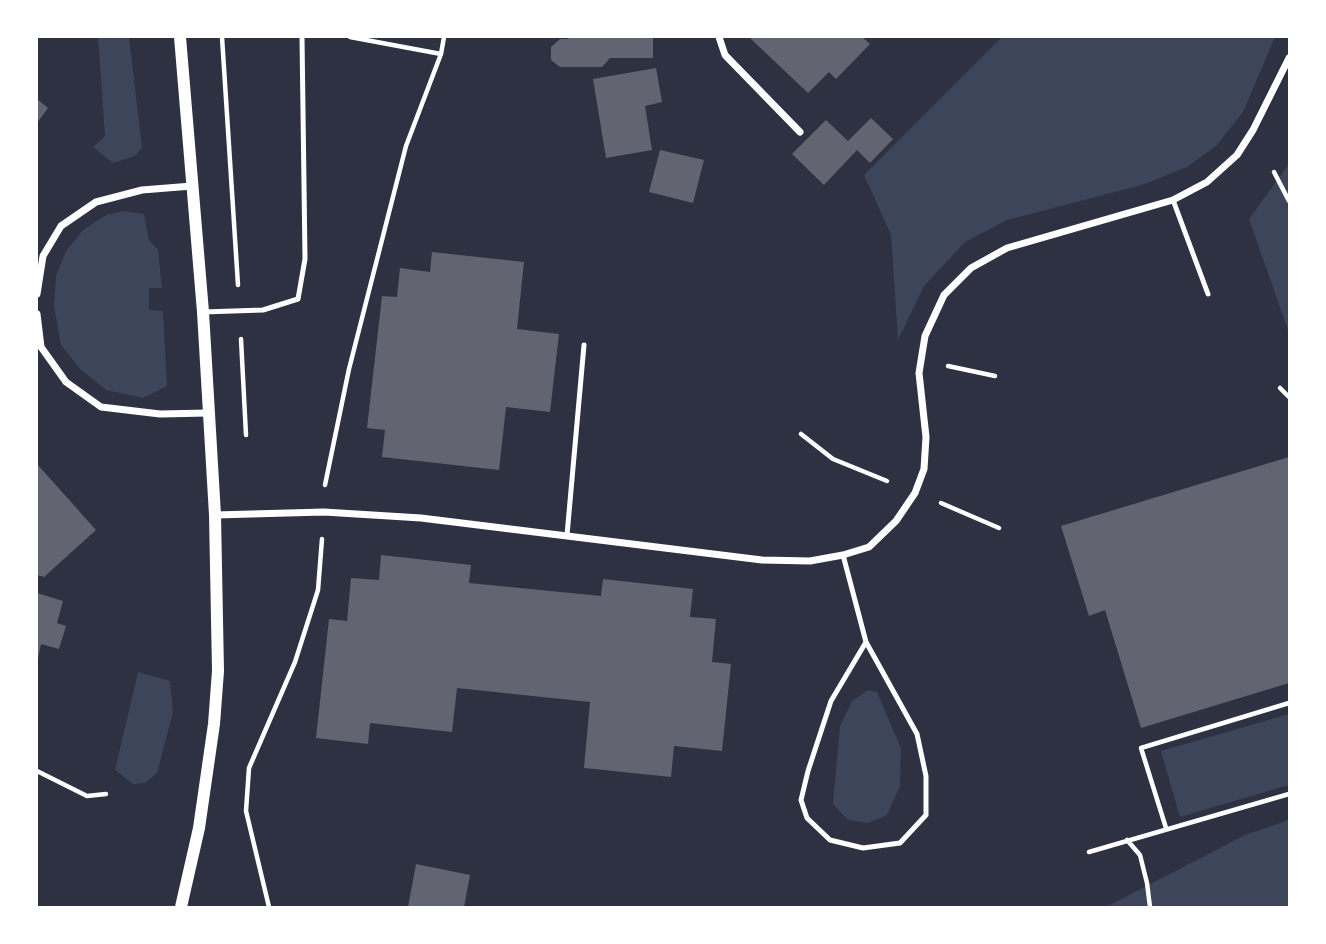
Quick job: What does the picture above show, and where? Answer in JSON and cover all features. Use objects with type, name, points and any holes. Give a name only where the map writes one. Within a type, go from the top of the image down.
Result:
[{"type":"street","points":[[180,37],[203,312],[215,515],[218,671],[214,724],[199,828],[181,907]]},
{"type":"street","points":[[719,37],[725,55],[800,132]]},
{"type":"street","points":[[215,515],[324,512],[421,517],[762,560],[810,561],[869,547],[896,521],[915,493],[924,469],[926,437],[919,373],[925,336],[944,295],[971,268],[1007,248],[1173,200],[1207,182],[1237,155],[1253,130],[1289,58]]},
{"type":"street","points":[[37,294],[43,256],[61,226],[96,202],[142,190],[192,186]]},
{"type":"street","points":[[37,314],[41,346],[66,382],[101,407],[160,414],[208,413]]},
{"type":"lane","points":[[203,312],[263,310],[298,299],[305,259],[302,37]]},
{"type":"lane","points":[[1173,200],[1208,294]]},
{"type":"lane","points":[[567,535],[584,345]]},
{"type":"lane","points":[[843,555],[866,642],[917,734],[926,776],[926,815],[900,843],[863,848],[830,840],[807,818],[801,800],[831,701],[866,642]]},
{"type":"path","points":[[222,37],[246,440]]},
{"type":"path","points":[[350,37],[441,54]]},
{"type":"path","points":[[269,907],[246,811],[249,768],[295,662],[318,590],[326,473],[346,382],[406,146],[441,54],[444,37]]},
{"type":"path","points":[[1274,172],[1289,201]]},
{"type":"path","points":[[946,365],[995,376]]},
{"type":"path","points":[[1280,388],[1289,397]]},
{"type":"path","points":[[800,435],[833,459],[887,482]]},
{"type":"path","points":[[940,503],[999,528]]},
{"type":"path","points":[[1166,828],[1141,748],[1289,703]]},
{"type":"path","points":[[37,771],[86,796],[106,794]]},
{"type":"path","points":[[1089,852],[1289,794]]},
{"type":"path","points":[[1127,840],[1140,855],[1150,907]]},
{"type":"shaded area","points":[[98,37],[129,37],[142,148],[135,156],[113,163],[93,147],[105,136]]},
{"type":"shaded area","points":[[1002,37],[1275,37],[1243,112],[1216,146],[1187,167],[1142,185],[1007,220],[965,242],[924,286],[898,340],[891,235],[864,175]]},
{"type":"shaded area","points":[[1289,164],[1289,333],[1249,219]]},
{"type":"shaded area","points":[[123,211],[144,214],[149,240],[158,250],[162,288],[149,288],[149,310],[163,311],[167,386],[143,398],[106,390],[80,369],[61,345],[54,306],[56,276],[66,251],[83,230],[106,215]]},
{"type":"shaded area","points":[[138,672],[170,681],[173,712],[157,773],[145,783],[133,784],[115,770]]},
{"type":"shaded area","points":[[868,690],[877,692],[901,748],[900,786],[887,815],[868,823],[848,820],[833,804],[840,726],[852,701]]},
{"type":"shaded area","points":[[1289,714],[1289,785],[1180,817],[1161,751]]},
{"type":"shaded area","points":[[1289,820],[1289,907],[1106,907],[1245,835]]},
{"type":"building","points":[[653,37],[653,58],[610,58],[602,67],[560,67],[551,60],[551,47],[560,39]]},
{"type":"building","points":[[751,37],[862,37],[870,44],[836,79],[829,72],[808,93]]},
{"type":"building","points":[[656,68],[662,102],[645,106],[652,150],[606,158],[593,79]]},
{"type":"building","points":[[37,99],[48,108],[37,123]]},
{"type":"building","points":[[871,118],[893,139],[870,163],[857,150],[824,185],[792,154],[826,120],[848,141]]},
{"type":"building","points":[[660,150],[704,160],[693,203],[649,192]]},
{"type":"building","points":[[432,252],[524,262],[517,329],[559,334],[550,412],[506,407],[499,470],[382,457],[385,430],[367,428],[382,296],[397,297],[400,268],[430,272]]},
{"type":"building","points":[[1289,457],[1289,683],[1141,728],[1105,610],[1089,616],[1061,526]]},
{"type":"building","points":[[37,464],[96,530],[44,577],[37,575]]},
{"type":"building","points":[[381,555],[471,565],[469,583],[601,596],[603,579],[693,589],[690,617],[716,619],[712,662],[731,664],[722,751],[674,746],[671,777],[584,768],[590,702],[457,688],[452,732],[370,723],[368,744],[316,738],[329,619],[347,621],[351,578],[379,580]]},
{"type":"building","points":[[37,593],[63,601],[57,623],[66,626],[59,649],[41,644],[38,658]]},
{"type":"building","points":[[416,864],[470,875],[464,907],[408,907]]}]
